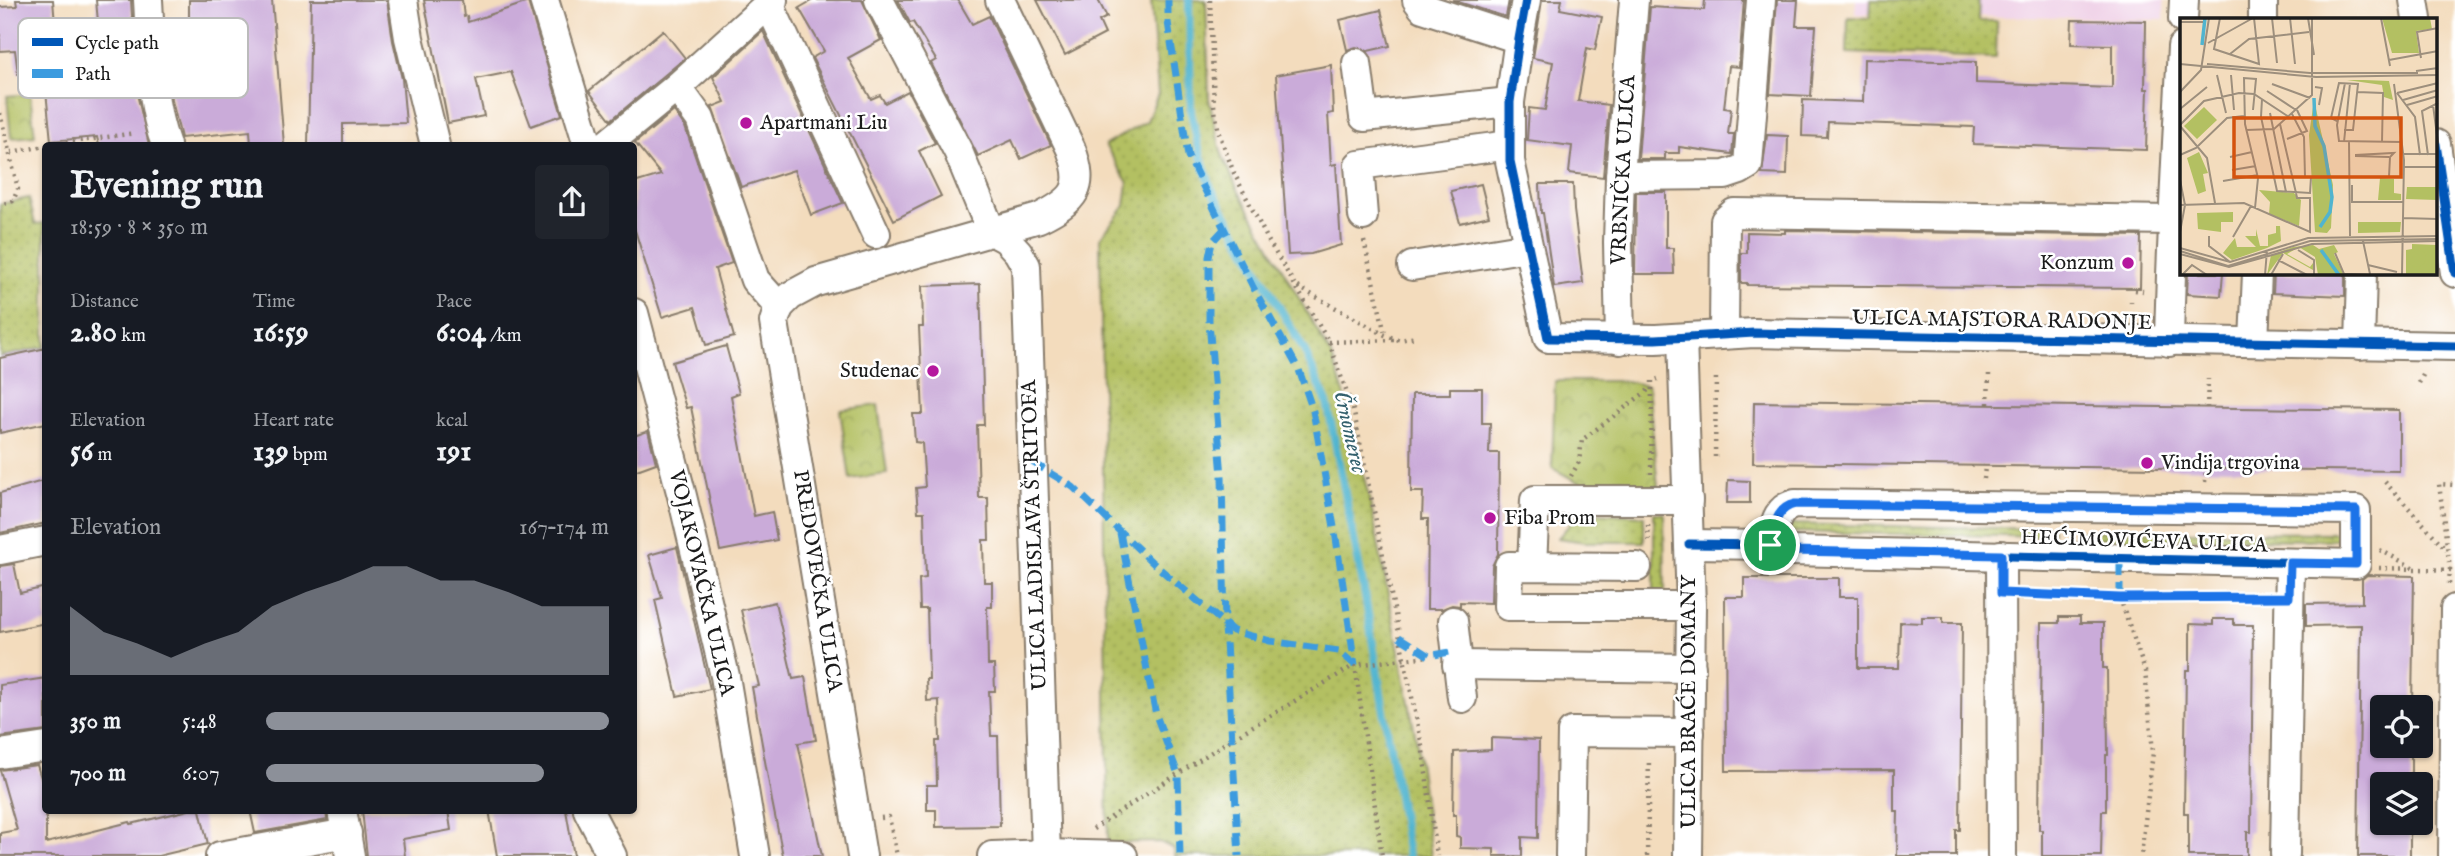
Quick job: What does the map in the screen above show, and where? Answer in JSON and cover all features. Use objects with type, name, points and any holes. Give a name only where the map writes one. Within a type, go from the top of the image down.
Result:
[{"type":"street","points":[[148,0],[149,18]]},
{"type":"street","points":[[403,0],[409,38],[434,142]]},
{"type":"street","points":[[544,0],[587,142]]},
{"type":"street","points":[[879,0],[958,151],[992,231]]},
{"type":"street","points":[[677,87],[700,119],[755,280],[779,307],[790,296],[816,282],[1039,218],[1058,208],[1072,196],[1077,184],[1078,169],[1071,149],[1000,0]]},
{"type":"street","points":[[1417,0],[1423,8],[1518,39]]},
{"type":"street","points":[[1412,266],[1528,247],[1510,161],[1510,102],[1518,39],[1527,0]]},
{"type":"street","name":"VRBNIČKA ULICA","points":[[1620,340],[1620,176],[1634,0]]},
{"type":"street","points":[[1620,176],[1725,175],[1748,164],[1761,0]]},
{"type":"street","points":[[2183,18],[2184,0]]},
{"type":"street","points":[[2263,0],[2263,18]]},
{"type":"street","points":[[2414,0],[2417,18]]},
{"type":"street","points":[[610,142],[677,87],[771,2],[876,234]]},
{"type":"street","points":[[1357,63],[1364,117],[1510,102]]},
{"type":"street","points":[[2169,342],[2171,220],[2180,93]]},
{"type":"street","points":[[155,98],[160,131],[165,142]]},
{"type":"street","points":[[1363,215],[1359,165],[1510,145]]},
{"type":"street","points":[[2438,158],[2455,273]]},
{"type":"street","points":[[1724,333],[1725,220],[1734,213],[2171,220]]},
{"type":"street","name":"ULICA LADISLAVA ŠTRITOFA","points":[[992,231],[1006,239],[1026,266],[1046,855]]},
{"type":"street","name":"ULICA MAJSTORA RADONJE","points":[[1528,247],[1548,338],[1620,340],[1682,338],[1724,333],[2455,346]]},
{"type":"street","points":[[2254,342],[2257,275]]},
{"type":"street","points":[[2360,345],[2362,275]]},
{"type":"street","name":"PREDOVEČKA ULICA","points":[[779,307],[774,322],[862,856]]},
{"type":"street","name":"VOJAKOVAČKA ULICA","points":[[637,324],[725,676],[755,856]]},
{"type":"street","name":"ULICA BRAĆE DOMANY","points":[[1682,338],[1691,668],[1688,856]]},
{"type":"street","points":[[1532,566],[1535,500],[1688,500]]},
{"type":"street","name":"HEĆIMOVIĆEVA ULICA","points":[[1689,544],[1770,545],[1790,551],[2356,564],[2356,510],[1795,504],[1784,508],[1778,514],[1770,545]]},
{"type":"street","points":[[0,550],[42,542]]},
{"type":"street","name":"HEĆIMOVIĆEVA ULICA","points":[[2001,555],[2002,856]]},
{"type":"street","name":"HEĆIMOVIĆEVA ULICA","points":[[2285,854],[2290,563]]},
{"type":"street","points":[[1637,567],[1509,566],[1508,606],[1690,606]]},
{"type":"street","points":[[2453,856],[2455,609]]},
{"type":"street","points":[[1453,621],[1462,698]]},
{"type":"street","points":[[1457,665],[1691,668]]},
{"type":"street","points":[[1570,856],[1572,732],[1690,733]]},
{"type":"street","points":[[0,754],[42,748]]},
{"type":"street","points":[[590,814],[612,856]]},
{"type":"street","points":[[220,856],[346,833]]},
{"type":"street","points":[[992,856],[1123,856]]},
{"type":"path","points":[[1210,0],[1214,105],[1219,133],[1234,173],[1252,209],[1329,342],[1354,413],[1423,751],[1437,856]]},
{"type":"path","points":[[0,113],[18,188],[13,201],[0,205]]},
{"type":"path","points":[[72,142],[118,135]]},
{"type":"path","points":[[11,152],[42,147]]},
{"type":"path","points":[[1363,215],[1364,247],[1385,335]]},
{"type":"path","points":[[1297,286],[1385,335],[1399,340]]},
{"type":"path","points":[[2135,290],[2143,291]]},
{"type":"path","points":[[2131,300],[2131,307]]},
{"type":"path","points":[[1329,342],[1417,337]]},
{"type":"path","points":[[1715,464],[1716,374]]},
{"type":"path","points":[[1988,404],[1989,374]]},
{"type":"path","points":[[2207,408],[2208,379]]},
{"type":"path","points":[[1564,500],[1566,484],[1579,462],[1582,440],[1652,388]]},
{"type":"path","points":[[1984,479],[1985,465]]},
{"type":"path","points":[[2205,482],[2206,469]]},
{"type":"path","points":[[2385,482],[2447,551]]},
{"type":"path","points":[[2378,568],[2452,570],[2447,551],[2439,484],[2455,485]]},
{"type":"path","points":[[2001,593],[2120,598],[2289,597]]},
{"type":"path","points":[[2120,598],[2145,671],[2153,752],[2141,856]]},
{"type":"path","points":[[1090,831],[1233,738],[1355,666],[1429,656]]},
{"type":"path","points":[[1355,666],[1382,856]]},
{"type":"shaded area","points":[[1856,0],[2164,0],[2164,20],[1855,14]]},
{"type":"green space","points":[[1151,0],[1206,0],[1209,99],[1221,152],[1237,188],[1332,357],[1345,396],[1372,511],[1417,744],[1431,856],[1174,856],[1174,849],[1160,842],[1108,843],[1100,238],[1125,206],[1128,183],[1105,145],[1147,121],[1158,94]]},
{"type":"green space","points":[[1871,0],[1979,0],[1978,21],[1997,21],[1996,58],[1847,53],[1848,17],[1870,18]]},
{"type":"green space","points":[[7,96],[30,98],[35,136],[11,138]]},
{"type":"green space","points":[[29,198],[35,224],[42,223],[42,348],[0,357],[0,204]]},
{"type":"green space","points":[[1555,381],[1626,381],[1648,386],[1658,487],[1587,487],[1552,468]]},
{"type":"green space","points":[[878,405],[887,474],[850,479],[840,410]]},
{"type":"green space","points":[[1580,512],[1644,516],[1644,542],[1585,542],[1558,538]]},
{"type":"green space","points":[[1654,513],[1664,513],[1665,594],[1654,595]]},
{"type":"green space","points":[[1786,524],[2053,529],[2053,537],[1786,532]]},
{"type":"green space","points":[[2075,531],[2342,533],[2342,540],[2075,538]]},
{"type":"building","points":[[16,0],[53,0],[54,18],[18,18],[18,74],[15,50],[0,51],[0,7],[17,6]]},
{"type":"building","points":[[96,0],[131,0],[132,18],[98,18]]},
{"type":"building","points":[[189,0],[272,0],[284,142],[251,142],[250,131],[181,138],[171,98],[248,98],[248,18],[189,18]]},
{"type":"building","points":[[311,0],[387,0],[402,79],[406,123],[343,124],[343,142],[308,142]]},
{"type":"building","points":[[424,0],[462,0],[464,17],[467,16],[468,22],[528,2],[562,115],[531,126],[511,72],[476,79],[484,116],[448,123]]},
{"type":"building","points":[[813,0],[862,0],[881,40],[848,58],[871,99],[880,95],[885,103],[908,91],[935,143],[919,151],[941,196],[894,220],[812,58],[824,51],[799,8]]},
{"type":"building","points":[[898,0],[958,0],[972,24],[989,16],[1051,145],[1021,159],[1012,140],[978,156],[931,63],[936,60],[913,22],[910,23]]},
{"type":"building","points":[[1037,0],[1098,0],[1107,17],[1099,21],[1105,34],[1065,55]]},
{"type":"building","points":[[1452,0],[1509,0],[1506,17]]},
{"type":"building","points":[[1542,0],[1562,0],[1560,9],[1602,17],[1595,50],[1587,48],[1578,101],[1609,105],[1603,177],[1569,173],[1572,146],[1527,140],[1529,108],[1545,110],[1553,62],[1533,58]]},
{"type":"building","points":[[1705,0],[1744,0],[1739,67],[1729,66],[1724,108],[1731,109],[1728,134],[1734,134],[1732,154],[1679,147],[1679,153],[1665,153],[1665,159],[1638,159],[1650,7],[1704,10]]},
{"type":"building","points":[[1777,0],[1798,0],[1796,26],[1816,26],[1811,96],[1770,94]]},
{"type":"building","points":[[1381,10],[1390,46],[1368,51],[1356,47],[1347,50],[1340,20]]},
{"type":"building","points":[[2072,20],[2146,21],[2146,150],[1973,144],[1974,127],[1828,122],[1827,137],[1802,136],[1803,100],[1863,102],[1864,59],[1976,62],[1976,83],[2112,88],[2112,45],[2071,44]]},
{"type":"building","points":[[663,30],[685,58],[611,120],[589,91]]},
{"type":"building","points":[[763,31],[843,203],[811,215],[794,170],[741,187],[712,107],[725,102],[713,77]]},
{"type":"building","points":[[1331,65],[1333,113],[1328,114],[1331,165],[1336,164],[1341,245],[1311,254],[1288,255],[1276,75]]},
{"type":"building","points":[[47,98],[138,98],[148,142],[98,142],[97,137],[51,141]]},
{"type":"building","points":[[674,111],[685,127],[732,263],[715,269],[734,337],[706,345],[695,307],[662,317],[637,237],[637,182],[661,175],[636,142]]},
{"type":"building","points":[[1767,135],[1788,136],[1787,175],[1762,174]]},
{"type":"building","points":[[1481,184],[1489,216],[1460,223],[1451,191]]},
{"type":"building","points":[[1540,184],[1573,184],[1583,283],[1554,287],[1541,213]]},
{"type":"building","points":[[1636,192],[1666,192],[1666,248],[1673,248],[1674,274],[1635,274]]},
{"type":"building","points":[[1785,230],[2141,236],[2140,288],[1741,283],[1741,253],[1747,253],[1747,232],[1785,233]]},
{"type":"building","points":[[2188,275],[2223,275],[2221,296],[2187,294]]},
{"type":"building","points":[[2274,275],[2345,275],[2345,296],[2273,293]]},
{"type":"building","points":[[980,284],[984,425],[977,425],[979,498],[988,498],[989,540],[983,540],[984,582],[992,582],[992,607],[987,607],[988,665],[994,665],[995,691],[989,691],[991,736],[998,736],[1000,826],[936,827],[936,810],[927,810],[927,785],[937,785],[939,700],[927,701],[927,609],[920,609],[919,579],[926,578],[924,512],[918,512],[916,488],[925,487],[922,443],[915,442],[913,414],[923,414],[919,327],[923,327],[922,286]]},
{"type":"building","points":[[726,346],[739,393],[731,396],[754,516],[772,512],[777,540],[720,551],[691,407],[686,408],[672,362]]},
{"type":"building","points":[[42,349],[42,424],[0,433],[0,358]]},
{"type":"building","points":[[1450,388],[1482,388],[1482,423],[1490,423],[1489,453],[1499,453],[1498,554],[1492,566],[1491,603],[1460,602],[1460,606],[1427,609],[1428,519],[1422,519],[1423,492],[1411,492],[1412,394],[1450,394]]},
{"type":"building","points":[[1754,402],[2399,410],[2399,471],[1753,463]]},
{"type":"building","points":[[648,431],[656,463],[637,470],[637,435]]},
{"type":"building","points":[[1728,480],[1750,481],[1750,503],[1727,503]]},
{"type":"building","points":[[42,481],[42,524],[0,533],[0,493]]},
{"type":"building","points":[[677,547],[710,689],[677,696],[655,600],[662,598],[649,555]]},
{"type":"building","points":[[14,564],[20,593],[42,588],[42,624],[0,632],[0,566]]},
{"type":"building","points":[[2367,575],[2414,576],[2412,695],[2370,695],[2370,758],[2411,758],[2411,772],[2370,772],[2370,835],[2410,835],[2410,856],[2358,856],[2361,625],[2306,626],[2306,604],[2362,603],[2362,579]]},
{"type":"building","points":[[1744,578],[1839,578],[1839,597],[1858,597],[1858,668],[1899,668],[1900,622],[1922,623],[1922,617],[1943,617],[1943,623],[1962,623],[1960,830],[1956,830],[1956,856],[1897,856],[1898,811],[1894,811],[1894,770],[1726,771],[1725,597],[1744,597]]},
{"type":"building","points":[[775,602],[793,679],[805,677],[816,740],[798,743],[822,856],[783,856],[772,801],[752,687],[759,686],[741,610]]},
{"type":"building","points":[[2059,617],[2080,617],[2080,623],[2103,623],[2103,668],[2107,668],[2108,755],[2106,811],[2102,811],[2101,856],[2042,856],[2042,830],[2039,830],[2041,623],[2059,623]]},
{"type":"building","points":[[2213,619],[2234,619],[2234,625],[2253,625],[2251,832],[2247,832],[2247,856],[2188,856],[2188,813],[2184,813],[2186,670],[2190,670],[2190,624],[2213,625]]},
{"type":"building","points":[[42,679],[42,732],[0,737],[0,685]]},
{"type":"building","points":[[1491,738],[1539,740],[1538,838],[1522,837],[1522,856],[1494,856],[1494,849],[1460,848],[1460,837],[1456,836],[1456,815],[1453,815],[1454,752],[1491,750]]},
{"type":"building","points":[[37,765],[42,781],[42,814],[46,814],[46,843],[172,814],[201,814],[208,844],[158,856],[0,856],[0,833],[17,830],[0,770]]},
{"type":"building","points":[[251,814],[326,814],[327,820],[255,833]]},
{"type":"building","points":[[362,814],[449,814],[451,830],[403,839],[405,856],[367,856]]},
{"type":"building","points":[[490,814],[567,814],[574,856],[497,856]]},
{"type":"waterway","name":"Črnomerec","points":[[1189,0],[1191,112],[1211,188],[1304,350],[1327,402],[1364,590],[1408,856]]},
{"type":"marked path","points":[[1168,0],[1168,22],[1188,156],[1253,287],[1299,370],[1313,411],[1355,665]]},
{"type":"marked path","points":[[1224,229],[1212,242],[1209,257],[1209,322],[1222,476],[1225,626],[1239,856]]},
{"type":"marked path","points":[[1032,462],[1073,487],[1153,563],[1233,631],[1270,641],[1339,651],[1355,665]]},
{"type":"marked path","points":[[1120,533],[1156,715],[1178,774],[1180,856]]},
{"type":"marked path","points":[[2120,558],[2120,598]]},
{"type":"marked path","points":[[1399,637],[1429,656],[1455,651]]},
{"type":"cycle path","points":[[1526,0],[1510,102],[1510,161],[1548,338],[1656,339],[1754,333],[2455,346]]},
{"type":"cycle path","points":[[2438,158],[2455,273]]},
{"type":"cycle path","points":[[1689,544],[1770,545],[1790,551],[2356,564],[2356,510],[1795,504],[1788,506],[1780,514],[1770,545]]},
{"type":"place","name":"Apartmani Liu","points":[[746,123]]},
{"type":"place","name":"Konzum","points":[[2128,263]]},
{"type":"place","name":"Studenac","points":[[933,371]]},
{"type":"place","name":"Vindija trgovina","points":[[2147,463]]},
{"type":"place","name":"Fiba Prom","points":[[1490,518]]},
{"type":"route","points":[[1795,504],[2356,510],[2356,564],[2290,563],[2289,597],[2120,598],[2001,593],[2001,555],[1790,551],[1770,545],[1778,514],[1784,508],[1795,504]]}]
